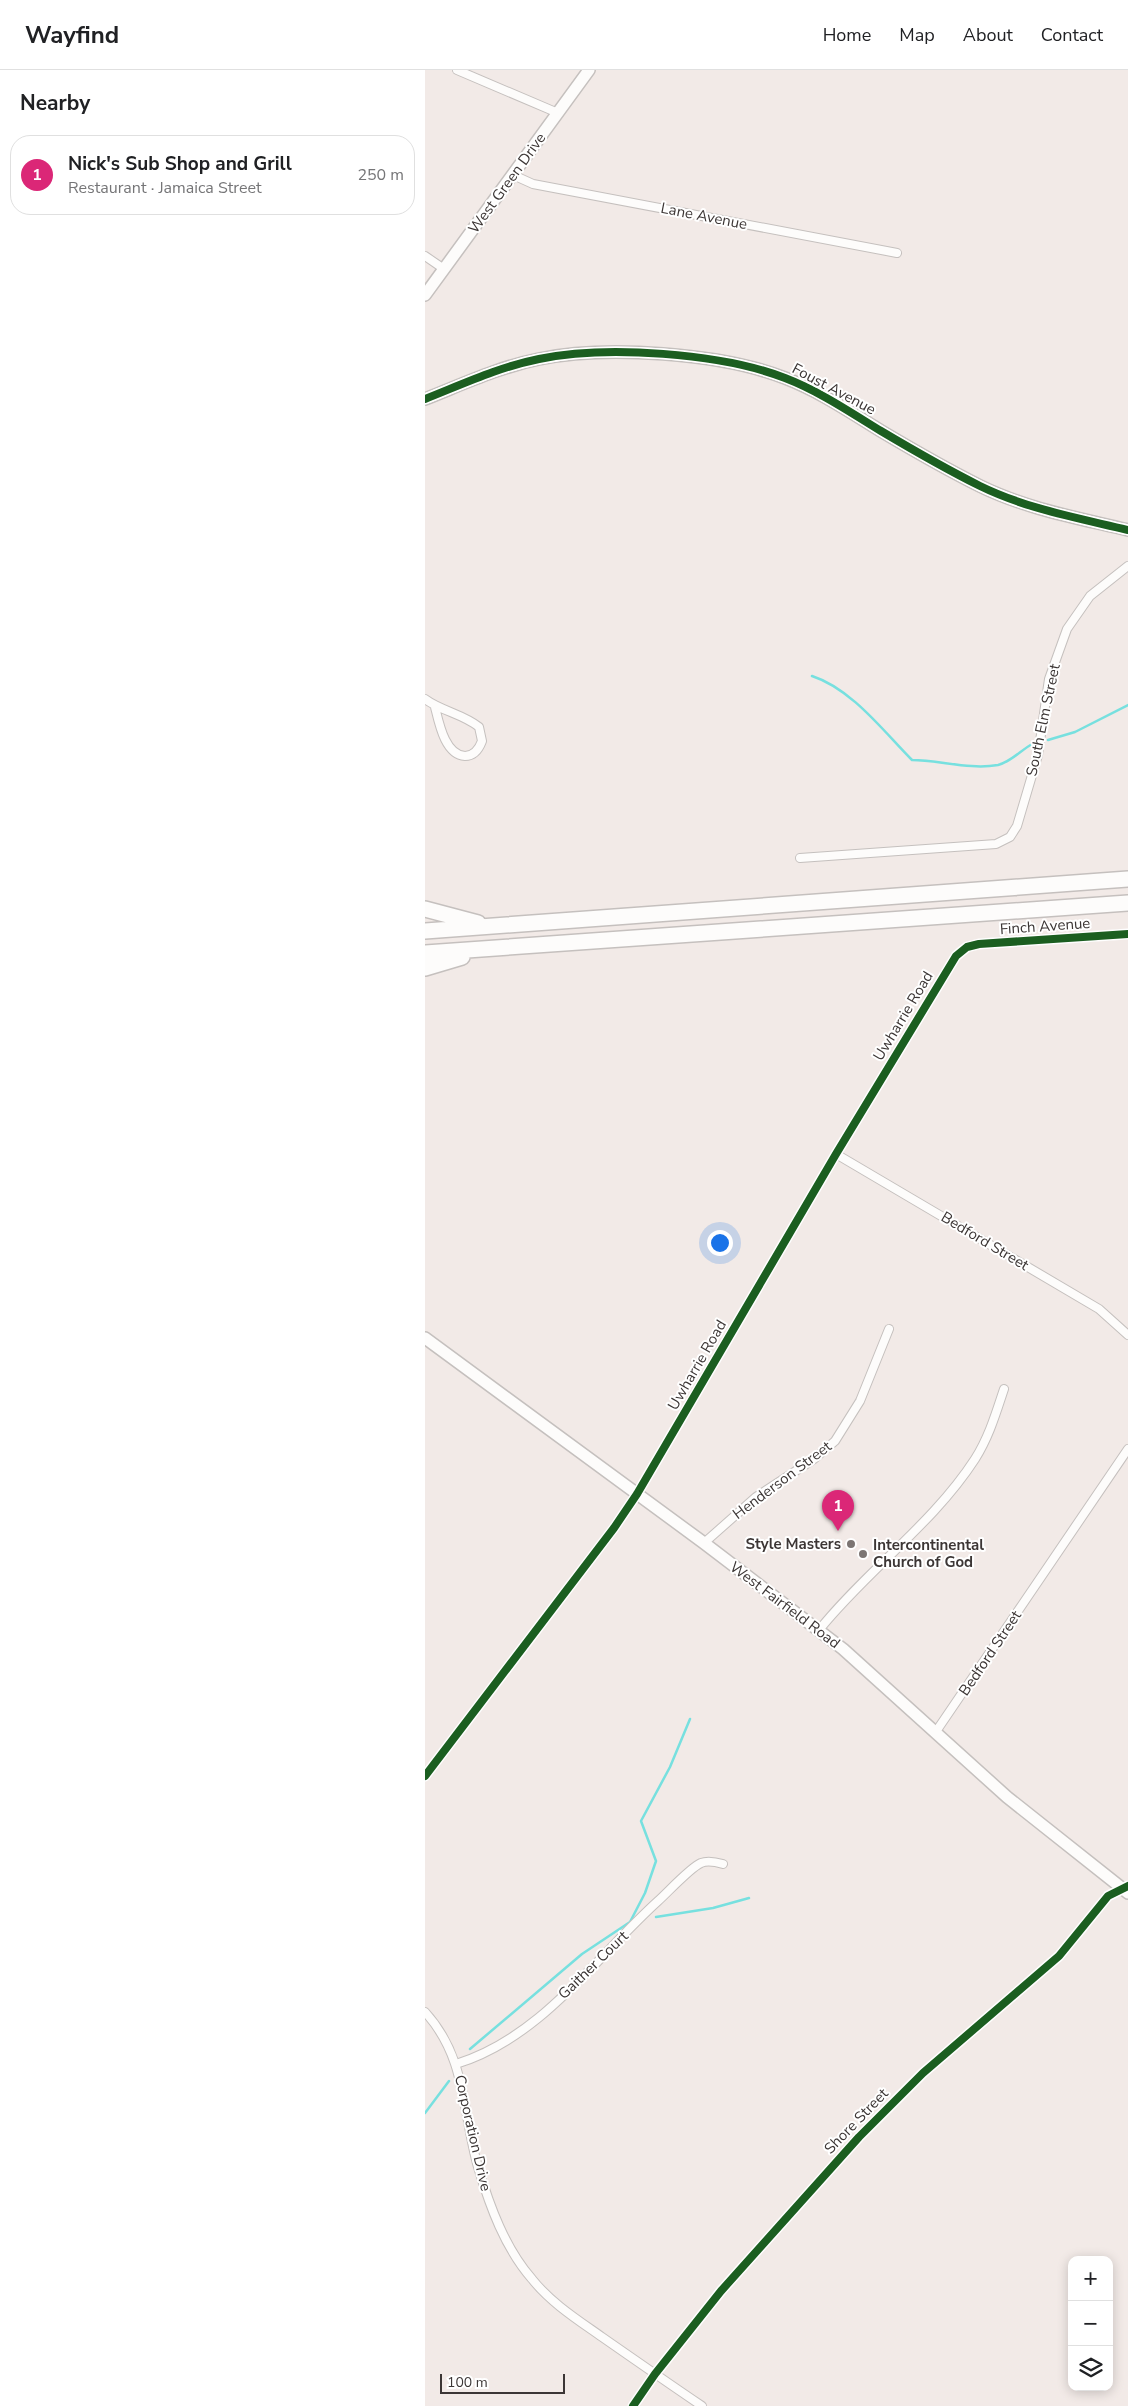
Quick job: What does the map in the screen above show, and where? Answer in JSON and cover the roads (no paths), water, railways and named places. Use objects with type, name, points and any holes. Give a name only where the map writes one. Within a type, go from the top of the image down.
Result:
[{"type":"highway","points":[[425,931],[1128,879]]},
{"type":"highway","points":[[425,953],[1128,903]]},
{"type":"highway","points":[[425,909],[489,926]]},
{"type":"highway","points":[[425,968],[486,949]]},
{"type":"main road","name":"West Green Drive","points":[[425,295],[589,70]]},
{"type":"main road","name":"Foust Avenue","points":[[425,400],[494,370],[539,359],[566,355],[642,354],[733,364],[785,377],[808,388],[928,458],[1012,500],[1128,530]]},
{"type":"main road","name":"West Fairfield Road","points":[[425,1338],[819,1630],[843,1649],[1012,1801],[1126,1889]]},
{"type":"street","points":[[457,70],[558,113]]},
{"type":"street","name":"Lane Avenue","points":[[513,175],[533,184],[897,253]]},
{"type":"street","points":[[425,256],[444,269]]},
{"type":"street","name":"South Elm Street","points":[[800,858],[996,844],[1010,837],[1017,826],[1038,755],[1049,680],[1067,629],[1090,596],[1128,566]]},
{"type":"street","points":[[425,699],[435,707],[468,720],[479,727],[483,736],[477,750],[469,756],[452,751],[435,707]]},
{"type":"street","name":"Finch Avenue","points":[[965,949],[979,944],[1128,934]]},
{"type":"street","name":"Uwharrie Road","points":[[425,1776],[615,1528],[637,1494],[836,1154],[943,976],[956,956],[965,949]]},
{"type":"street","name":"Bedford Street","points":[[836,1154],[1099,1309],[1128,1335]]},
{"type":"street","name":"Henderson Street","points":[[704,1543],[756,1497],[814,1459],[835,1441],[860,1401],[889,1329]]},
{"type":"street","points":[[819,1630],[865,1579],[917,1530],[959,1482],[976,1457],[993,1424],[1004,1389]]},
{"type":"street","name":"Bedford Street","points":[[935,1733],[1128,1449]]},
{"type":"street","name":"Gaither Court","points":[[456,2064],[501,2045],[527,2027],[563,1996],[654,1905],[701,1863],[713,1861],[723,1864]]},
{"type":"street","name":"Shore Street","points":[[633,2406],[655,2374],[721,2291],[859,2137],[923,2073],[1059,1956],[1108,1896],[1126,1889]]},
{"type":"street","name":"Corporation Drive","points":[[425,2012],[442,2034],[456,2064],[478,2165],[487,2193],[497,2222],[522,2266],[532,2280],[560,2306],[702,2406]]},
{"type":"waterway","points":[[812,676],[827,682],[854,701],[867,712],[912,760],[965,766],[998,765],[1034,743]]},
{"type":"waterway","points":[[1048,740],[1075,732],[1128,705]]},
{"type":"waterway","points":[[630,1922],[645,1893],[656,1861],[641,1821],[670,1767],[690,1719]]},
{"type":"waterway","points":[[656,1917],[713,1908],[749,1898]]},
{"type":"waterway","points":[[470,2049],[582,1954],[630,1922]]},
{"type":"waterway","points":[[425,2113],[449,2081]]},
{"type":"place","name":"Nick's Sub Shop and Grill","points":[[838,1531]]},
{"type":"place","name":"Style Masters","points":[[851,1544]]},
{"type":"place","name":"Intercontinental Church of God","points":[[863,1554]]}]
